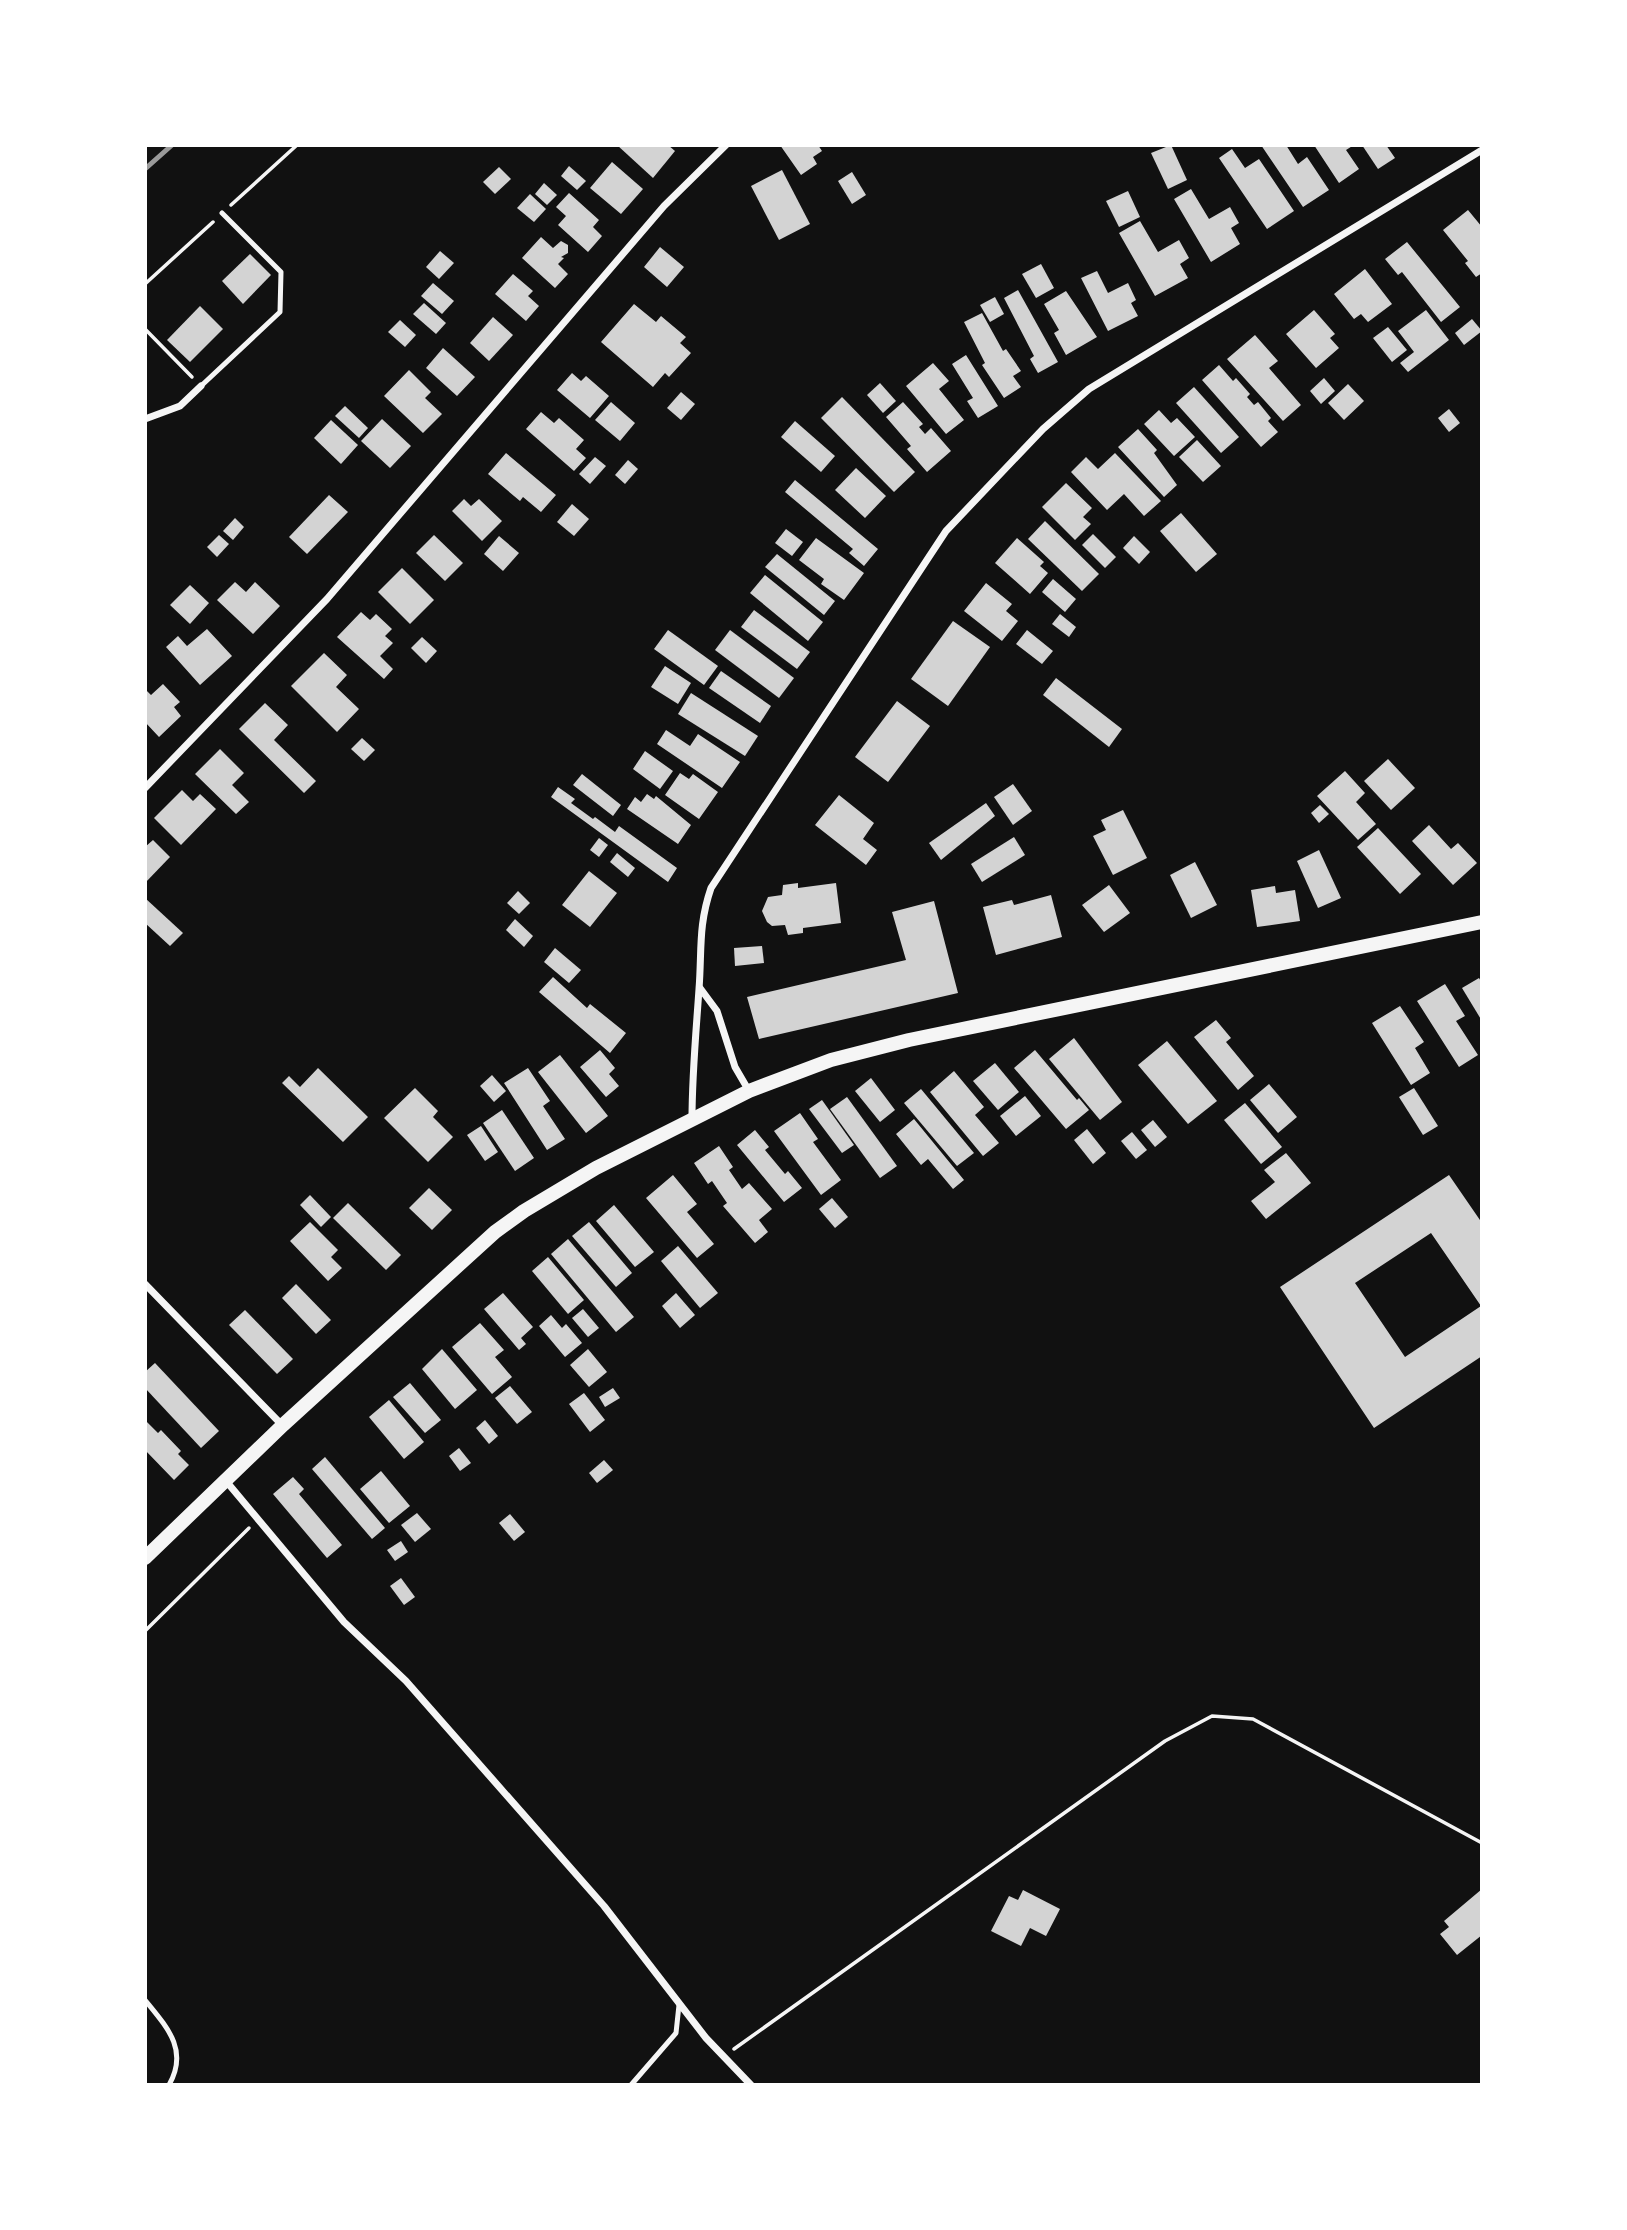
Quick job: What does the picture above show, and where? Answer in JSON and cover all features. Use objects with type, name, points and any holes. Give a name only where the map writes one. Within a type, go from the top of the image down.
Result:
[{"type":"main road","points":[[145,1558],[283,1426],[495,1232],[524,1211],[596,1168],[749,1091],[831,1060],[909,1040],[1482,922]]},
{"type":"street","points":[[145,788],[327,599],[664,206],[726,145]]},
{"type":"street","points":[[692,1119],[700,929],[711,888],[946,531],[1043,429],[1089,389],[1482,150]]},
{"type":"street","points":[[145,418],[180,406],[201,386]]},
{"type":"street","points":[[699,988],[718,1012],[735,1067],[749,1091]]},
{"type":"street","points":[[145,1284],[283,1426]]},
{"type":"street","points":[[226,1481],[344,1622],[406,1681],[595,1896],[679,2005],[751,2085]]},
{"type":"lane","points":[[201,386],[279,312],[281,272],[222,213]]},
{"type":"lane","points":[[145,2000],[172,2033],[178,2068],[169,2085]]},
{"type":"lane","points":[[631,2085],[676,2034],[679,2005]]},
{"type":"path","points":[[145,329],[201,386]]},
{"type":"path","points":[[146,1630],[258,1519]]},
{"type":"path","points":[[723,2056],[1165,1741],[1212,1716],[1253,1719],[1482,1843]]},
{"type":"building","points":[[617,145],[668,145],[675,151],[653,178]]},
{"type":"building","points":[[780,145],[818,145],[822,151],[813,157],[817,164],[801,175]]},
{"type":"building","points":[[1171,145],[1187,180],[1168,189],[1151,153]]},
{"type":"building","points":[[1261,145],[1286,145],[1298,164],[1307,157],[1329,190],[1303,207]]},
{"type":"building","points":[[1314,145],[1354,145],[1346,150],[1359,169],[1339,183]]},
{"type":"building","points":[[1362,145],[1386,145],[1395,158],[1378,169]]},
{"type":"building","points":[[1232,149],[1245,168],[1259,159],[1294,211],[1267,229],[1219,158]]},
{"type":"building","points":[[612,162],[643,189],[621,214],[590,188]]},
{"type":"building","points":[[569,166],[586,181],[577,190],[561,176]]},
{"type":"building","points":[[499,167],[511,179],[495,194],[483,182]]},
{"type":"building","points":[[782,170],[810,224],[779,240],[751,186]]},
{"type":"building","points":[[852,172],[866,195],[852,204],[838,181]]},
{"type":"building","points":[[544,183],[557,195],[547,205],[535,194]]},
{"type":"building","points":[[1191,189],[1209,219],[1230,207],[1239,223],[1231,228],[1240,244],[1211,262],[1174,199]]},
{"type":"building","points":[[1128,191],[1140,217],[1119,227],[1106,201]]},
{"type":"building","points":[[569,193],[599,220],[593,227],[602,236],[588,252],[558,225],[566,216],[556,207]]},
{"type":"building","points":[[530,194],[546,209],[534,222],[517,208]]},
{"type":"building","points":[[1468,210],[1482,227],[1482,273],[1476,277],[1465,263],[1468,261],[1443,230]]},
{"type":"building","points":[[1140,221],[1158,252],[1179,240],[1189,258],[1180,264],[1188,278],[1155,296],[1119,233]]},
{"type":"building","points":[[541,237],[553,248],[561,241],[568,245],[568,253],[561,257],[564,258],[558,264],[568,274],[555,288],[522,258]]},
{"type":"building","points":[[1407,242],[1460,307],[1441,322],[1402,272],[1398,275],[1385,259]]},
{"type":"building","points":[[660,247],[684,267],[667,287],[644,267]]},
{"type":"building","points":[[440,251],[454,263],[439,279],[426,267]]},
{"type":"building","points":[[250,254],[271,275],[243,304],[222,281]]},
{"type":"building","points":[[1041,264],[1054,288],[1036,298],[1022,274]]},
{"type":"building","points":[[1365,269],[1392,304],[1368,322],[1361,314],[1354,319],[1334,294]]},
{"type":"building","points":[[1097,271],[1108,293],[1128,283],[1136,300],[1131,303],[1138,316],[1108,331],[1081,278]]},
{"type":"building","points":[[513,274],[533,291],[528,296],[539,306],[526,321],[495,294]]},
{"type":"building","points":[[433,283],[454,301],[442,314],[421,296]]},
{"type":"building","points":[[1018,290],[1058,362],[1038,373],[1030,359],[1034,356],[1004,298]]},
{"type":"building","points":[[1066,291],[1097,337],[1066,355],[1054,333],[1059,330],[1044,304]]},
{"type":"building","points":[[995,297],[1004,314],[990,322],[980,305]]},
{"type":"building","points":[[424,303],[446,323],[436,334],[413,314]]},
{"type":"building","points":[[634,304],[656,322],[661,316],[686,337],[680,343],[691,353],[669,377],[665,373],[653,387],[601,342]]},
{"type":"building","points":[[200,306],[223,329],[190,362],[167,340]]},
{"type":"building","points":[[1314,310],[1335,334],[1330,338],[1339,348],[1316,368],[1286,334]]},
{"type":"building","points":[[1426,310],[1449,340],[1408,372],[1400,363],[1414,352],[1398,331]]},
{"type":"building","points":[[982,313],[1003,351],[1006,349],[1021,371],[1013,376],[1021,387],[1004,398],[982,365],[985,363],[964,322]]},
{"type":"building","points":[[493,317],[513,335],[489,361],[470,343]]},
{"type":"building","points":[[1472,319],[1482,331],[1464,345],[1455,333]]},
{"type":"building","points":[[400,320],[416,335],[405,347],[388,332]]},
{"type":"building","points":[[1388,327],[1407,350],[1392,362],[1373,338]]},
{"type":"building","points":[[1255,335],[1278,361],[1269,368],[1301,405],[1283,421],[1227,359]]},
{"type":"building","points":[[443,348],[475,377],[457,396],[426,368]]},
{"type":"building","points":[[966,355],[998,406],[978,418],[967,401],[973,398],[952,364]]},
{"type":"building","points":[[933,363],[949,381],[939,389],[964,420],[946,434],[906,386]]},
{"type":"building","points":[[1219,365],[1233,381],[1236,378],[1250,394],[1247,397],[1254,405],[1258,402],[1271,418],[1268,421],[1278,432],[1261,447],[1202,380]]},
{"type":"building","points":[[409,370],[431,392],[425,398],[442,414],[423,433],[384,396]]},
{"type":"building","points":[[572,373],[581,381],[586,376],[609,396],[590,418],[557,390]]},
{"type":"building","points":[[1324,378],[1335,391],[1321,404],[1310,391]]},
{"type":"building","points":[[880,383],[896,401],[883,413],[867,395]]},
{"type":"building","points":[[1348,384],[1364,401],[1344,420],[1328,403]]},
{"type":"building","points":[[1194,387],[1239,437],[1221,453],[1176,403]]},
{"type":"building","points":[[681,392],[695,404],[681,420],[667,408]]},
{"type":"building","points":[[842,397],[915,472],[894,492],[821,418]]},
{"type":"building","points":[[611,402],[635,423],[620,441],[595,420]]},
{"type":"building","points":[[903,402],[923,424],[919,427],[925,434],[931,428],[951,451],[927,472],[907,449],[911,446],[886,417]]},
{"type":"building","points":[[345,406],[368,428],[359,438],[335,416]]},
{"type":"building","points":[[1449,409],[1460,423],[1449,432],[1438,418]]},
{"type":"building","points":[[1159,410],[1171,423],[1177,418],[1195,437],[1174,456],[1144,424]]},
{"type":"building","points":[[541,412],[554,423],[559,418],[584,440],[576,449],[586,458],[574,471],[526,429]]},
{"type":"building","points":[[382,419],[411,446],[390,468],[361,441]]},
{"type":"building","points":[[331,420],[358,445],[341,464],[314,438]]},
{"type":"building","points":[[795,421],[835,456],[821,472],[781,437]]},
{"type":"building","points":[[1138,429],[1157,450],[1154,453],[1177,485],[1164,497],[1118,447]]},
{"type":"building","points":[[1197,440],[1221,466],[1203,482],[1179,457]]},
{"type":"building","points":[[506,453],[556,495],[541,512],[523,497],[520,501],[488,474]]},
{"type":"building","points":[[1115,453],[1161,501],[1144,516],[1124,494],[1107,510],[1071,472],[1086,457],[1098,469]]},
{"type":"building","points":[[595,457],[606,466],[590,484],[579,474]]},
{"type":"building","points":[[628,460],[638,469],[625,484],[615,475]]},
{"type":"building","points":[[856,468],[886,496],[865,518],[835,490]]},
{"type":"building","points":[[795,480],[878,549],[864,566],[849,553],[853,549],[785,492]]},
{"type":"building","points":[[1066,483],[1092,508],[1083,517],[1091,524],[1075,540],[1042,507]]},
{"type":"building","points":[[329,495],[348,512],[307,554],[289,537]]},
{"type":"building","points":[[464,499],[471,506],[479,499],[502,521],[482,541],[452,511]]},
{"type":"building","points":[[572,504],[589,519],[574,536],[557,522]]},
{"type":"building","points":[[1181,513],[1217,554],[1196,572],[1160,531]]},
{"type":"building","points":[[235,518],[244,527],[233,540],[223,531]]},
{"type":"building","points":[[1045,521],[1099,574],[1082,591],[1028,539]]},
{"type":"building","points":[[786,529],[803,542],[792,556],[775,543]]},
{"type":"building","points":[[1093,534],[1116,557],[1105,568],[1082,545]]},
{"type":"building","points":[[219,535],[229,544],[217,557],[207,547]]},
{"type":"building","points":[[434,535],[463,563],[445,581],[416,553]]},
{"type":"building","points":[[499,536],[519,553],[503,571],[484,554]]},
{"type":"building","points":[[1134,536],[1150,552],[1139,564],[1123,548]]},
{"type":"building","points":[[816,538],[864,573],[844,600],[821,584],[824,579],[799,560]]},
{"type":"building","points":[[1017,538],[1044,562],[1040,566],[1048,573],[1030,594],[995,563]]},
{"type":"building","points":[[777,554],[835,601],[824,615],[765,567]]},
{"type":"building","points":[[402,568],[434,600],[410,624],[378,592]]},
{"type":"building","points":[[765,575],[823,622],[808,641],[750,593]]},
{"type":"building","points":[[1053,579],[1076,599],[1065,612],[1042,592]]},
{"type":"building","points":[[235,582],[246,592],[255,582],[280,606],[253,634],[217,600]]},
{"type":"building","points":[[986,583],[1012,604],[1006,611],[1018,621],[1002,641],[964,611]]},
{"type":"building","points":[[190,585],[209,603],[190,624],[170,605]]},
{"type":"building","points":[[754,610],[810,652],[797,669],[741,627]]},
{"type":"building","points":[[361,612],[370,620],[376,614],[392,629],[385,636],[393,643],[380,656],[393,669],[384,679],[337,637]]},
{"type":"building","points":[[1060,614],[1076,627],[1069,637],[1052,624]]},
{"type":"building","points":[[953,621],[990,647],[948,706],[911,679]]},
{"type":"building","points":[[207,629],[232,656],[200,685],[166,647],[178,636],[187,646]]},
{"type":"building","points":[[668,630],[718,666],[704,685],[654,649]]},
{"type":"building","points":[[730,630],[794,678],[779,698],[715,650]]},
{"type":"building","points":[[1027,630],[1053,651],[1042,664],[1016,644]]},
{"type":"building","points":[[422,637],[437,651],[426,663],[411,648]]},
{"type":"building","points":[[324,653],[347,675],[336,687],[359,709],[337,732],[291,686]]},
{"type":"building","points":[[665,666],[691,683],[678,704],[651,687]]},
{"type":"building","points":[[721,671],[771,706],[760,723],[709,688]]},
{"type":"building","points":[[1056,678],[1122,729],[1109,747],[1043,695]]},
{"type":"building","points":[[163,684],[180,702],[174,707],[181,716],[159,737],[145,722],[145,689],[151,695]]},
{"type":"building","points":[[691,693],[758,736],[745,756],[678,714]]},
{"type":"building","points":[[897,701],[930,726],[888,782],[855,757]]},
{"type":"building","points":[[265,703],[288,725],[274,740],[316,781],[304,793],[239,729]]},
{"type":"building","points":[[666,730],[690,746],[698,734],[740,762],[722,788],[657,744]]},
{"type":"building","points":[[362,738],[375,750],[364,761],[351,749]]},
{"type":"building","points":[[220,749],[244,773],[232,785],[249,802],[236,814],[195,774]]},
{"type":"building","points":[[645,751],[673,771],[660,789],[633,769]]},
{"type":"building","points":[[1388,759],[1415,788],[1391,810],[1364,781]]},
{"type":"building","points":[[1345,771],[1365,793],[1356,802],[1376,824],[1358,840],[1317,796]]},
{"type":"building","points":[[680,773],[689,779],[693,774],[718,792],[699,819],[665,795]]},
{"type":"building","points":[[582,774],[621,805],[613,816],[573,785]]},
{"type":"building","points":[[1013,784],[1032,811],[1013,825],[994,797]]},
{"type":"building","points":[[558,787],[575,799],[571,803],[593,819],[595,817],[615,832],[619,826],[677,868],[668,882],[551,797]]},
{"type":"building","points":[[182,790],[193,801],[200,794],[216,809],[181,845],[154,818]]},
{"type":"building","points":[[647,794],[654,799],[656,796],[691,825],[678,844],[627,809],[635,797],[641,802]]},
{"type":"building","points":[[839,795],[874,823],[863,839],[877,850],[866,865],[815,825]]},
{"type":"building","points":[[986,803],[995,816],[941,860],[929,843]]},
{"type":"building","points":[[1320,805],[1329,814],[1319,823],[1311,813]]},
{"type":"building","points":[[1123,810],[1147,858],[1113,875],[1093,836],[1106,830],[1101,820]]},
{"type":"building","points":[[1429,825],[1451,849],[1458,843],[1477,863],[1453,885],[1412,841]]},
{"type":"building","points":[[1378,828],[1421,874],[1400,894],[1357,847]]},
{"type":"building","points":[[1014,837],[1025,855],[982,882],[971,864]]},
{"type":"building","points":[[599,838],[608,845],[599,857],[590,850]]},
{"type":"building","points":[[153,840],[170,857],[145,883],[145,847]]},
{"type":"building","points":[[1319,850],[1341,898],[1318,908],[1297,861]]},
{"type":"building","points":[[617,853],[635,868],[628,877],[610,862]]},
{"type":"building","points":[[1195,862],[1217,905],[1191,918],[1170,875]]},
{"type":"building","points":[[589,871],[617,893],[590,927],[562,905]]},
{"type":"building","points":[[798,883],[798,888],[836,883],[841,923],[803,928],[803,933],[788,935],[785,925],[772,926],[767,922],[762,911],[768,897],[782,895],[783,885]]},
{"type":"building","points":[[1109,885],[1130,913],[1104,932],[1082,905]]},
{"type":"building","points":[[1275,886],[1276,893],[1295,890],[1300,921],[1257,927],[1251,890]]},
{"type":"building","points":[[518,891],[530,903],[519,914],[507,903]]},
{"type":"building","points":[[1051,895],[1062,937],[996,955],[983,907],[1012,900],[1014,905]]},
{"type":"building","points":[[145,898],[183,933],[170,946],[145,923]]},
{"type":"building","points":[[934,901],[958,993],[759,1039],[747,997],[906,960],[892,912]]},
{"type":"building","points":[[515,919],[533,936],[524,947],[506,930]]},
{"type":"building","points":[[762,946],[764,963],[735,966],[734,948]]},
{"type":"building","points":[[555,948],[581,970],[569,983],[544,962]]},
{"type":"building","points":[[553,977],[587,1008],[590,1004],[626,1033],[610,1053],[539,992]]},
{"type":"building","points":[[1479,978],[1482,983],[1482,1021],[1462,988]]},
{"type":"building","points":[[1445,984],[1465,1016],[1456,1021],[1478,1055],[1459,1067],[1417,1001]]},
{"type":"building","points":[[1400,1006],[1424,1042],[1415,1048],[1430,1073],[1411,1085],[1372,1023]]},
{"type":"building","points":[[1216,1020],[1231,1038],[1226,1042],[1254,1076],[1238,1090],[1194,1037]]},
{"type":"building","points":[[1074,1038],[1122,1102],[1100,1120],[1049,1059]]},
{"type":"building","points":[[1167,1041],[1217,1101],[1188,1124],[1138,1065]]},
{"type":"building","points":[[600,1050],[615,1068],[609,1074],[619,1086],[606,1097],[580,1067]]},
{"type":"building","points":[[1035,1050],[1077,1100],[1079,1098],[1089,1110],[1066,1129],[1014,1068]]},
{"type":"building","points":[[560,1055],[608,1116],[586,1133],[538,1072]]},
{"type":"building","points":[[995,1063],[1019,1092],[998,1110],[973,1081]]},
{"type":"building","points":[[318,1068],[368,1117],[343,1142],[282,1083],[289,1076],[300,1087]]},
{"type":"building","points":[[528,1068],[550,1101],[543,1106],[565,1139],[547,1150],[504,1083]]},
{"type":"building","points":[[954,1071],[984,1107],[975,1115],[999,1143],[983,1156],[930,1092]]},
{"type":"building","points":[[492,1075],[506,1091],[494,1102],[480,1086]]},
{"type":"building","points":[[871,1078],[895,1110],[880,1122],[855,1091]]},
{"type":"building","points":[[1269,1084],[1297,1117],[1278,1133],[1250,1100]]},
{"type":"building","points":[[415,1088],[438,1111],[433,1117],[453,1137],[428,1162],[384,1118]]},
{"type":"building","points":[[1414,1088],[1438,1126],[1423,1135],[1399,1097]]},
{"type":"building","points":[[921,1089],[974,1153],[957,1166],[904,1103]]},
{"type":"building","points":[[1025,1096],[1041,1116],[1016,1136],[1000,1116]]},
{"type":"building","points":[[847,1097],[897,1166],[880,1178],[830,1109]]},
{"type":"building","points":[[822,1100],[854,1145],[842,1153],[809,1109]]},
{"type":"building","points":[[1245,1103],[1282,1147],[1261,1164],[1224,1120]]},
{"type":"building","points":[[502,1110],[534,1158],[515,1171],[483,1123]]},
{"type":"building","points":[[800,1113],[818,1139],[813,1142],[841,1180],[821,1195],[774,1131]]},
{"type":"building","points":[[914,1119],[964,1180],[953,1189],[928,1159],[921,1165],[896,1134]]},
{"type":"building","points":[[1153,1120],[1167,1137],[1155,1147],[1141,1130]]},
{"type":"building","points":[[481,1126],[498,1152],[485,1161],[467,1135]]},
{"type":"building","points":[[1087,1129],[1106,1153],[1093,1164],[1074,1140]]},
{"type":"building","points":[[755,1130],[769,1147],[765,1150],[785,1174],[788,1171],[802,1188],[784,1202],[737,1145]]},
{"type":"building","points":[[1132,1132],[1147,1150],[1136,1159],[1121,1141]]},
{"type":"building","points":[[719,1146],[733,1167],[729,1170],[742,1189],[749,1183],[772,1209],[759,1220],[768,1232],[755,1243],[723,1206],[727,1203],[712,1181],[708,1184],[694,1163]]},
{"type":"building","points":[[1286,1153],[1311,1183],[1266,1219],[1251,1201],[1275,1182],[1264,1170]]},
{"type":"building","points":[[673,1175],[697,1204],[687,1212],[714,1244],[697,1258],[646,1198]]},
{"type":"building","points":[[1449,1175],[1482,1223],[1482,1356],[1374,1428],[1280,1287]],"holes":[[[1431,1233],[1481,1306],[1405,1357],[1355,1283]]]},
{"type":"building","points":[[429,1188],[452,1210],[432,1230],[409,1208]]},
{"type":"building","points":[[310,1195],[331,1217],[321,1227],[300,1205]]},
{"type":"building","points":[[832,1198],[848,1217],[835,1228],[819,1209]]},
{"type":"building","points":[[348,1203],[401,1255],[386,1270],[333,1218]]},
{"type":"building","points":[[614,1205],[654,1252],[635,1267],[596,1221]]},
{"type":"building","points":[[310,1222],[338,1250],[331,1257],[342,1268],[328,1281],[290,1241]]},
{"type":"building","points":[[589,1222],[632,1273],[616,1287],[572,1236]]},
{"type":"building","points":[[568,1239],[634,1317],[616,1332],[551,1254]]},
{"type":"building","points":[[678,1246],[718,1293],[700,1308],[661,1261]]},
{"type":"building","points":[[548,1257],[584,1300],[568,1314],[532,1271]]},
{"type":"building","points":[[296,1284],[331,1320],[316,1334],[282,1298]]},
{"type":"building","points":[[503,1293],[533,1327],[521,1338],[526,1344],[519,1350],[484,1309]]},
{"type":"building","points":[[676,1293],[695,1315],[680,1328],[662,1306]]},
{"type":"building","points":[[583,1309],[599,1328],[588,1337],[572,1318]]},
{"type":"building","points":[[245,1310],[293,1359],[277,1374],[229,1325]]},
{"type":"building","points":[[551,1315],[562,1328],[566,1324],[582,1343],[565,1357],[539,1326]]},
{"type":"building","points":[[480,1323],[504,1350],[495,1357],[512,1377],[492,1394],[452,1347]]},
{"type":"building","points":[[442,1349],[477,1390],[455,1409],[422,1369]]},
{"type":"building","points":[[588,1349],[607,1372],[589,1387],[570,1365]]},
{"type":"building","points":[[155,1363],[219,1431],[201,1448],[145,1388],[145,1372]]},
{"type":"building","points":[[410,1383],[441,1420],[425,1433],[393,1397]]},
{"type":"building","points":[[510,1386],[532,1412],[517,1424],[495,1398]]},
{"type":"building","points":[[613,1388],[620,1398],[605,1407],[599,1397]]},
{"type":"building","points":[[584,1393],[605,1420],[590,1432],[569,1404]]},
{"type":"building","points":[[389,1400],[424,1442],[404,1459],[369,1417]]},
{"type":"building","points":[[145,1420],[158,1433],[161,1430],[181,1451],[178,1454],[189,1465],[174,1480],[145,1450]]},
{"type":"building","points":[[485,1420],[498,1436],[489,1444],[476,1428]]},
{"type":"building","points":[[459,1448],[471,1463],[460,1471],[449,1456]]},
{"type":"building","points":[[325,1457],[385,1528],[372,1539],[312,1469]]},
{"type":"building","points":[[604,1460],[613,1470],[597,1483],[589,1473]]},
{"type":"building","points":[[381,1471],[410,1506],[389,1523],[360,1489]]},
{"type":"building","points":[[293,1477],[304,1489],[299,1494],[342,1545],[327,1558],[273,1494]]},
{"type":"building","points":[[417,1513],[431,1529],[415,1542],[401,1525]]},
{"type":"building","points":[[510,1514],[525,1532],[514,1541],[499,1523]]},
{"type":"building","points":[[401,1541],[408,1552],[395,1561],[387,1550]]},
{"type":"building","points":[[401,1578],[415,1597],[404,1605],[390,1586]]},
{"type":"building","points":[[1482,1889],[1482,1935],[1457,1955],[1440,1934],[1449,1927],[1444,1921]]},
{"type":"building","points":[[1023,1890],[1060,1909],[1046,1936],[1030,1928],[1021,1946],[991,1931],[1009,1896],[1018,1900]]},
{"type":"railway","points":[[145,169],[172,145]]}]
